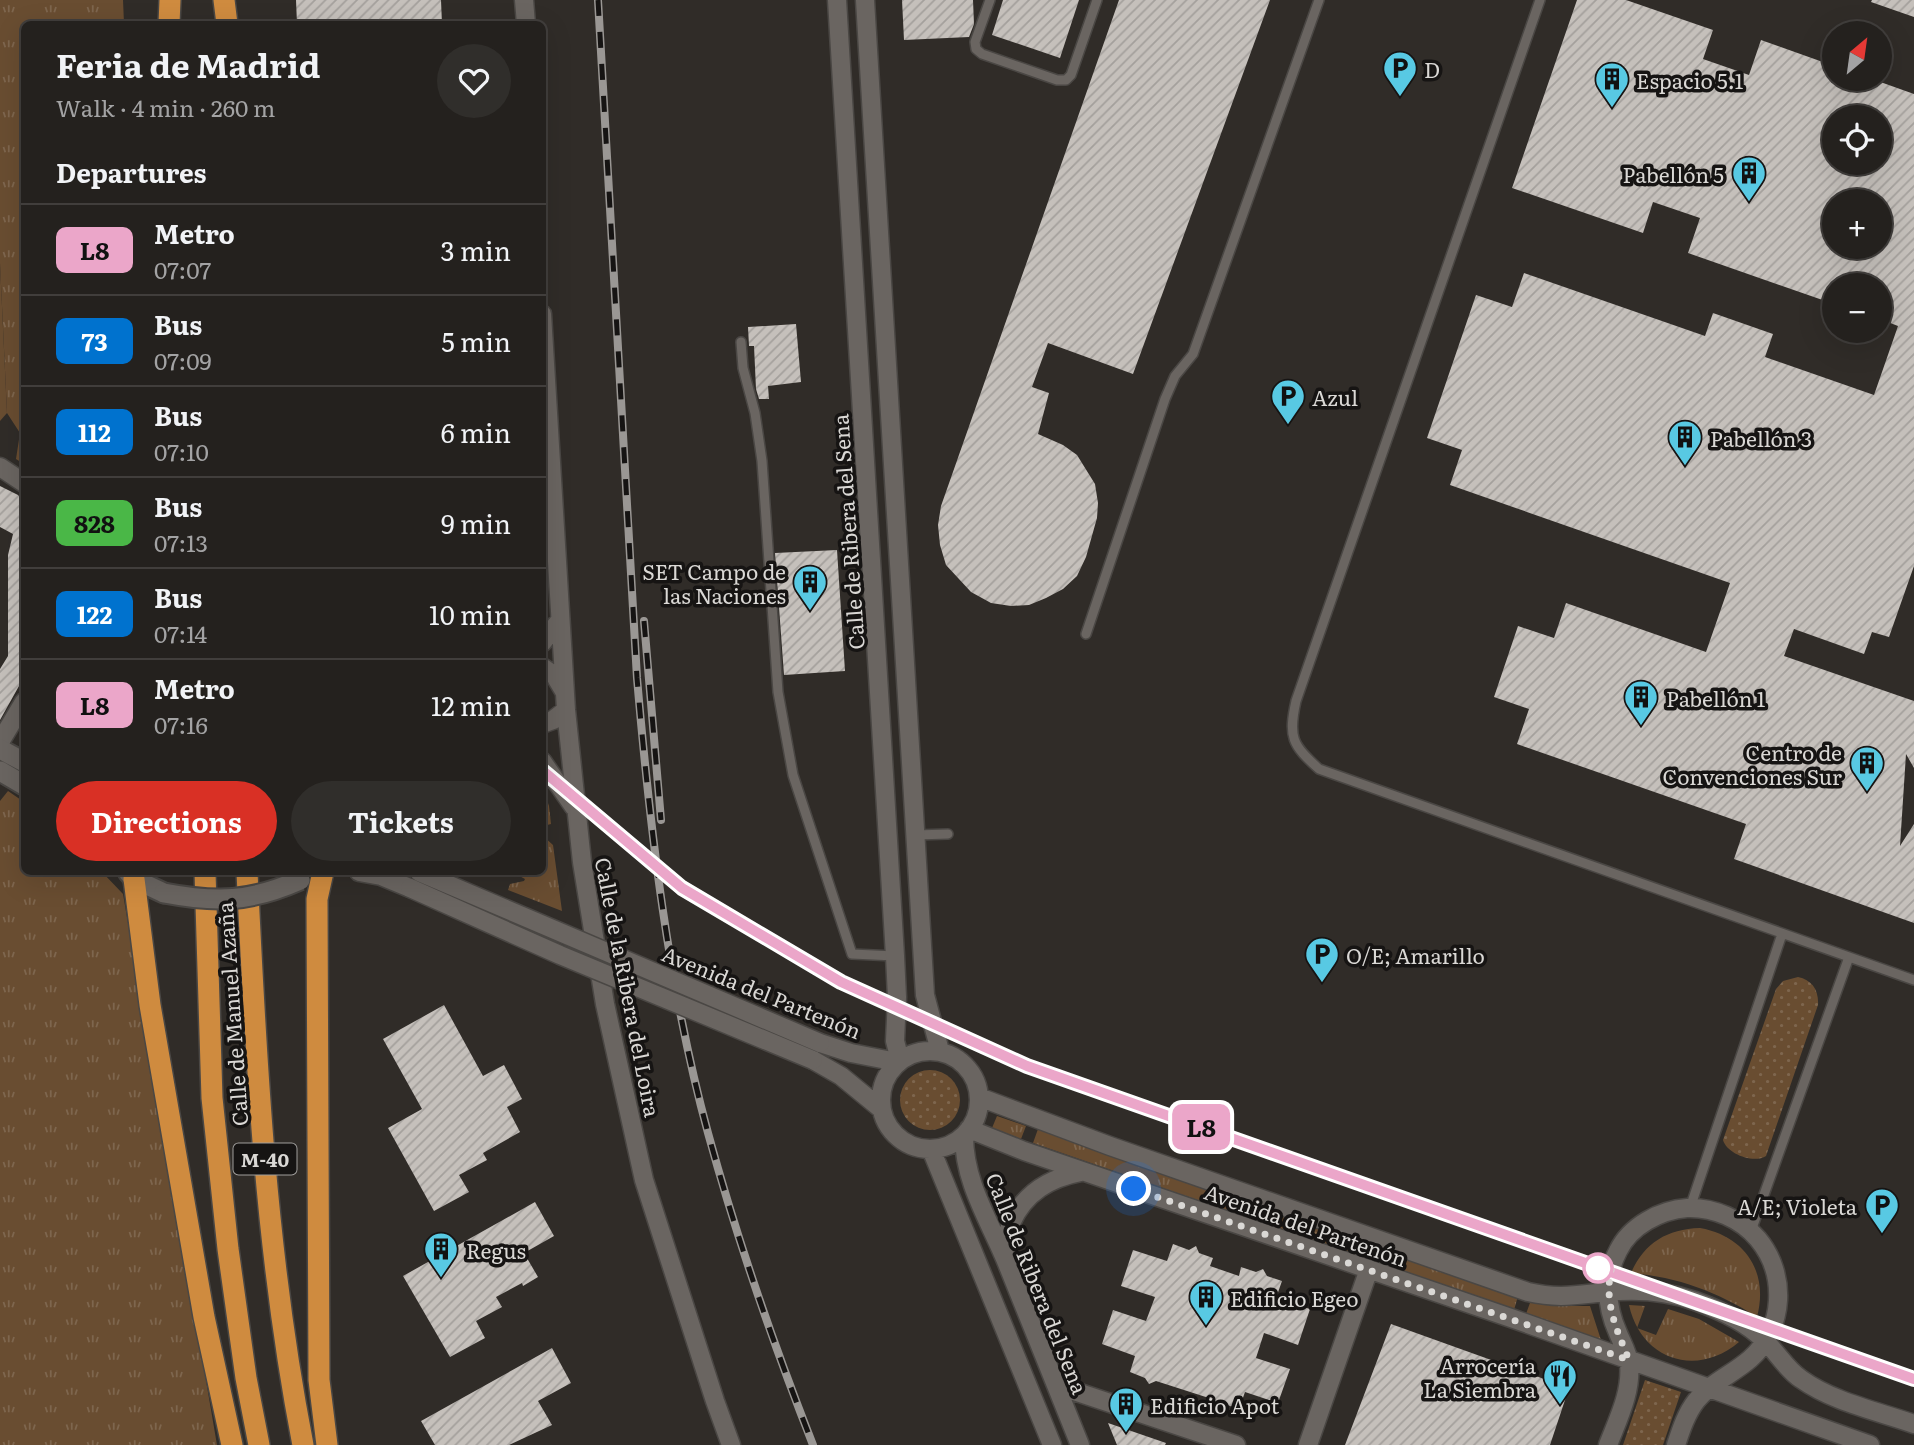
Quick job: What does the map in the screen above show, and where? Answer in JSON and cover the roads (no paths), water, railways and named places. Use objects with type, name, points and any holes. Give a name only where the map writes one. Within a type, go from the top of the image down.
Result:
[{"type":"highway","points":[[169,21],[170,0]]},
{"type":"highway","points":[[178,0],[179,21]]},
{"type":"highway","points":[[219,21],[221,0]]},
{"type":"highway","points":[[221,0],[226,21]]},
{"type":"highway","points":[[131,875],[150,1004],[199,1290],[232,1445]]},
{"type":"highway","name":"Calle de Manuel Azaña","points":[[205,875],[212,1098],[228,1249],[246,1378],[259,1445]]},
{"type":"highway","name":"Calle de Manuel Azaña","points":[[247,875],[255,1046],[276,1285],[303,1445]]},
{"type":"highway","points":[[320,875],[317,900],[319,1380],[327,1445]]},
{"type":"street","points":[[524,0],[526,21]]},
{"type":"street","name":"Calle de Ribera del Sena","points":[[837,0],[895,956],[895,1041],[898,1061]]},
{"type":"street","points":[[865,0],[925,995],[940,1051]]},
{"type":"street","name":"Calle de la Ribera del Loira","points":[[546,382],[560,620],[576,811],[605,1004],[644,1180],[731,1445]]},
{"type":"street","points":[[0,467],[21,481]]},
{"type":"street","points":[[546,638],[560,620]]},
{"type":"street","points":[[546,670],[555,676],[566,702],[553,720],[546,723]]},
{"type":"street","points":[[0,742],[21,707]]},
{"type":"street","points":[[0,749],[21,760]]},
{"type":"street","points":[[546,767],[576,811]]},
{"type":"street","points":[[0,771],[21,783]]},
{"type":"street","points":[[131,875],[164,892],[197,900],[231,899],[270,893],[312,875]]},
{"type":"street","name":"Avenida del Partenón","points":[[376,875],[813,1060],[841,1076],[880,1108]]},
{"type":"street","name":"Avenida del Partenón","points":[[426,875],[820,1043],[851,1053],[898,1061]]},
{"type":"street","points":[[919,1051],[940,1051],[955,1057],[967,1067],[975,1081],[979,1097],[977,1114],[967,1133],[948,1146],[931,1149],[916,1147],[902,1141],[891,1131],[880,1108],[881,1088],[887,1074],[898,1061],[919,1051]]},
{"type":"street","name":"Avenida del Partenón","points":[[979,1097],[1110,1146],[1528,1292],[1567,1298],[1607,1292],[1646,1291],[1692,1300],[1730,1316],[1766,1341]]},
{"type":"street","name":"Calle de Ribera del Sena","points":[[967,1133],[964,1159],[971,1184],[1006,1261],[1080,1445]]},
{"type":"street","name":"Avenida del Partenón","points":[[967,1133],[1710,1388]]},
{"type":"street","points":[[931,1149],[1052,1445]]},
{"type":"street","points":[[1006,1261],[1010,1224],[1023,1204],[1037,1189],[1059,1176],[1084,1172]]},
{"type":"street","points":[[1608,1445],[1628,1387],[1629,1360],[1612,1320],[1607,1292],[1612,1266],[1626,1239],[1641,1225],[1658,1215],[1690,1208],[1711,1210],[1732,1218],[1751,1231],[1769,1253],[1778,1284],[1776,1319],[1766,1341],[1751,1358],[1695,1402],[1676,1445]]},
{"type":"street","points":[[1308,1445],[1368,1269]]},
{"type":"street","points":[[1766,1341],[1800,1379],[1829,1395],[1914,1424]]},
{"type":"street","points":[[1056,1385],[1236,1445]]},
{"type":"street","points":[[1710,1388],[1870,1445]]},
{"type":"lane","points":[[990,0],[975,42],[976,49],[982,54],[1057,80],[1066,80],[1071,75],[1097,0]]},
{"type":"lane","points":[[1086,634],[1165,399],[1175,376],[1193,354],[1319,0]]},
{"type":"lane","points":[[1540,0],[1296,701],[1291,722],[1297,750],[1318,769],[1914,980]]},
{"type":"lane","points":[[741,342],[743,368],[755,413],[762,461],[778,692],[793,775],[852,954],[895,956]]},
{"type":"lane","points":[[916,835],[948,834]]},
{"type":"lane","points":[[1690,1208],[1782,934]]},
{"type":"lane","points":[[1751,1231],[1849,957]]},
{"type":"railway","points":[[598,0],[637,678],[662,907],[682,1021],[708,1133],[756,1290],[813,1445]]},
{"type":"railway","points":[[644,621],[661,820]]},
{"type":"metro line","name":"L8","points":[[546,773],[682,888],[841,982],[1027,1066],[1914,1379]]},
{"type":"place","name":"D","points":[[1400,98]]},
{"type":"place","name":"Espacio 5.1","points":[[1612,109]]},
{"type":"place","name":"Pabellón 5","points":[[1749,203]]},
{"type":"place","name":"Azul","points":[[1288,426]]},
{"type":"place","name":"Pabellón 3","points":[[1685,467]]},
{"type":"place","name":"SET Campo de las Naciones","points":[[810,612]]},
{"type":"place","name":"Pabellón 1","points":[[1641,727]]},
{"type":"place","name":"Centro de Convenciones Sur","points":[[1867,793]]},
{"type":"place","name":"O/E; Amarillo","points":[[1322,984]]},
{"type":"place","name":"A/E; Violeta","points":[[1882,1235]]},
{"type":"place","name":"Regus","points":[[441,1279]]},
{"type":"place","name":"Edificio Egeo","points":[[1206,1327]]},
{"type":"place","name":"Arrocería La Siembra","points":[[1560,1406]]},
{"type":"place","name":"Edificio Apot","points":[[1126,1434]]}]
